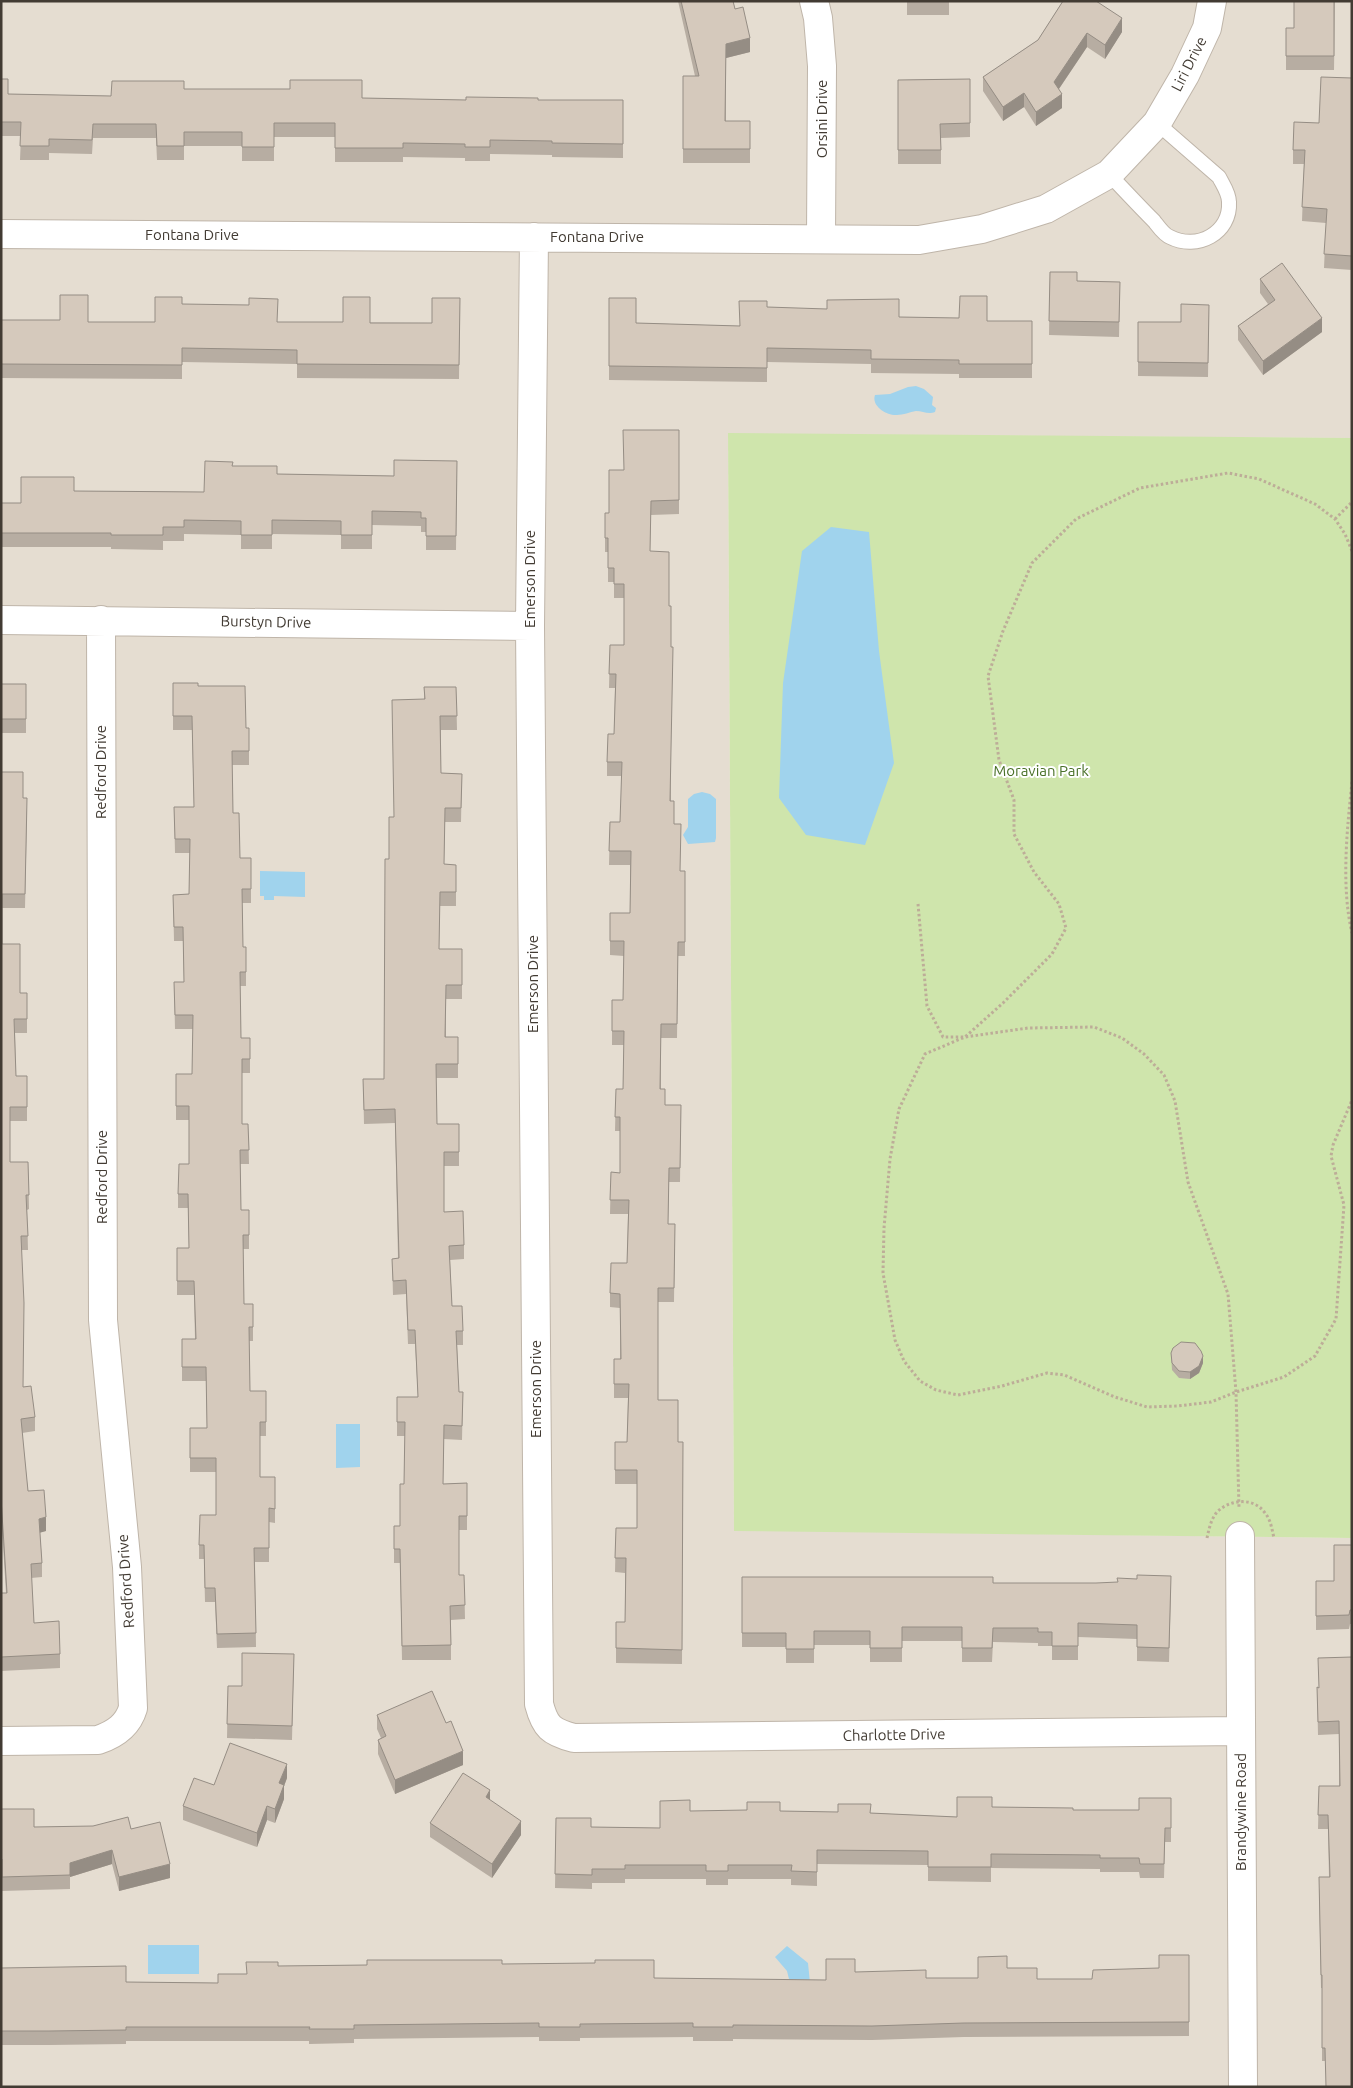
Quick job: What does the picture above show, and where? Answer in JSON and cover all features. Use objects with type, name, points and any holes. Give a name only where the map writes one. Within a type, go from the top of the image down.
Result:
[{"type":"street","name":"Orsini Drive","points":[[814,1],[818,18],[822,66],[821,238]]},
{"type":"street","name":"Liri Drive","points":[[1157,123],[1185,75],[1207,28],[1212,1]]},
{"type":"street","name":"Fontana Drive","points":[[1,234],[919,240],[982,229],[1046,209],[1109,174],[1157,123]]},
{"type":"street","name":"Emerson Drive","points":[[534,237],[530,626],[539,1704],[543,1718],[550,1728]]},
{"type":"street","name":"Burstyn Drive","points":[[1,620],[530,626]]},
{"type":"street","name":"Redford Drive","points":[[1,1741],[98,1740],[109,1736],[121,1728],[129,1719],[132,1708],[127,1567],[103,1320],[100,620]]},
{"type":"street","name":"Brandywine Road","points":[[1240,1536],[1243,2087]]},
{"type":"street","name":"Charlotte Drive","points":[[550,1728],[560,1734],[574,1738],[1241,1731]]},
{"type":"lane","points":[[1109,174],[1169,237],[1185,242],[1200,241],[1213,236],[1222,227],[1228,214],[1230,200],[1219,177],[1157,123]]},
{"type":"path","points":[[1352,551],[1345,534],[1335,519],[1315,504],[1259,479],[1228,473],[1140,488],[1076,519],[1032,563],[1003,631],[988,676],[999,760],[1014,800],[1014,834],[1034,872],[1059,904],[1066,928],[1052,954],[1003,1003],[965,1037],[925,1054],[899,1109],[890,1159],[884,1228],[883,1273],[895,1340],[904,1361],[920,1382],[936,1390],[958,1395],[1011,1384],[1047,1373],[1064,1375],[1115,1398],[1147,1408],[1211,1402],[1284,1377],[1315,1356],[1336,1319],[1344,1205],[1331,1156],[1333,1145],[1352,1100]]},
{"type":"path","points":[[1335,519],[1352,502]]},
{"type":"path","points":[[1352,782],[1347,832],[1347,914],[1352,933]]},
{"type":"path","points":[[1347,832],[1352,832]]},
{"type":"path","points":[[918,904],[928,1006],[943,1037],[965,1037],[1028,1028],[1094,1027],[1122,1038],[1144,1054],[1164,1075],[1176,1102],[1188,1182],[1228,1294],[1236,1392],[1240,1536]]},
{"type":"shaded area","points":[[1,1],[1352,1],[1352,438],[728,434],[734,1530],[1352,1538],[1352,2087],[1,2087]]},
{"type":"green space","name":"Moravian Park","points":[[728,433],[1352,438],[1352,1538],[734,1531]]},
{"type":"water","points":[[916,386],[924,389],[933,397],[932,405],[936,408],[935,412],[916,411],[902,415],[893,415],[881,410],[875,403],[875,395],[890,394]]},
{"type":"water","points":[[831,527],[869,532],[879,651],[894,763],[865,845],[806,835],[779,798],[783,683],[802,551]]},
{"type":"water","points":[[702,792],[710,794],[716,799],[715,842],[688,844],[683,835],[688,827],[688,799],[694,794]]},
{"type":"water","points":[[260,871],[305,872],[305,897],[274,896],[274,900],[264,900],[264,896],[260,896]]},
{"type":"water","points":[[336,1424],[360,1424],[360,1467],[336,1468]]},
{"type":"water","points":[[148,1945],[199,1945],[199,1974],[148,1974]]},
{"type":"water","points":[[787,1946],[808,1963],[810,1983],[790,1983],[787,1971],[775,1957]]},
{"type":"building","points":[[681,1],[733,1],[735,9],[743,7],[750,38],[726,44],[725,121],[750,121],[750,149],[683,149],[683,76],[699,76]]},
{"type":"building","points":[[1063,1],[1096,1],[1122,18],[1105,45],[1087,33],[1054,82],[1062,94],[1036,112],[1024,93],[1003,107],[983,77],[1038,40]]},
{"type":"building","points":[[1294,1],[1334,1],[1334,56],[1286,56],[1286,28],[1294,28]]},
{"type":"building","points":[[1321,77],[1352,78],[1352,256],[1324,254],[1327,209],[1302,207],[1305,150],[1293,150],[1294,122],[1319,123]]},
{"type":"building","points":[[1,79],[8,79],[8,94],[111,96],[112,81],[184,81],[184,89],[290,89],[290,80],[362,80],[362,98],[466,100],[466,97],[538,98],[538,100],[623,100],[623,144],[490,140],[490,147],[465,147],[465,144],[403,143],[403,148],[335,148],[335,123],[274,123],[274,147],[242,147],[242,132],[184,132],[184,146],[157,146],[156,124],[93,124],[92,140],[49,139],[49,146],[20,146],[21,122],[1,122]]},
{"type":"building","points":[[970,79],[970,123],[940,124],[941,150],[898,150],[898,80]]},
{"type":"building","points":[[1282,263],[1322,318],[1263,361],[1238,326],[1275,300],[1260,279]]},
{"type":"building","points":[[1050,272],[1077,272],[1077,281],[1120,282],[1119,322],[1049,321]]},
{"type":"building","points":[[60,295],[88,295],[88,322],[155,322],[155,297],[182,297],[182,304],[249,305],[249,298],[278,299],[277,322],[343,322],[343,297],[370,297],[370,323],[432,323],[432,298],[460,298],[459,365],[297,364],[297,350],[182,348],[182,365],[1,364],[1,320],[60,320]]},
{"type":"building","points":[[960,296],[987,296],[987,321],[1032,321],[1032,364],[959,364],[959,360],[871,359],[871,350],[767,348],[767,368],[609,366],[609,298],[636,298],[636,323],[740,326],[739,301],[767,301],[767,307],[827,309],[827,300],[899,299],[899,317],[959,318]]},
{"type":"building","points":[[1181,304],[1209,305],[1208,363],[1138,362],[1138,322],[1181,322]]},
{"type":"building","points":[[623,430],[679,430],[679,500],[651,501],[650,551],[669,552],[669,606],[671,606],[671,647],[673,647],[670,801],[674,801],[674,824],[681,824],[680,871],[685,871],[685,942],[678,942],[677,1024],[661,1024],[660,1089],[665,1089],[665,1105],[681,1105],[680,1168],[669,1168],[668,1224],[675,1224],[674,1288],[658,1288],[658,1400],[678,1400],[678,1442],[683,1442],[682,1650],[616,1648],[616,1622],[625,1622],[626,1558],[615,1558],[616,1528],[637,1528],[637,1470],[615,1470],[615,1442],[627,1442],[629,1384],[614,1384],[614,1359],[621,1359],[620,1294],[610,1293],[611,1263],[627,1263],[629,1200],[610,1200],[611,1172],[620,1173],[620,1117],[615,1117],[616,1089],[623,1089],[624,1031],[612,1031],[612,1000],[623,1000],[624,941],[610,941],[610,913],[630,913],[631,851],[609,851],[610,822],[620,822],[622,762],[607,762],[608,734],[614,734],[616,674],[609,674],[610,645],[624,645],[624,584],[614,584],[614,568],[608,568],[608,538],[605,538],[605,513],[609,513],[609,470],[624,470]]},
{"type":"building","points":[[394,460],[457,461],[456,536],[426,536],[426,518],[421,518],[421,512],[372,511],[372,535],[341,535],[341,521],[272,520],[272,535],[241,535],[241,521],[184,520],[184,527],[163,527],[163,535],[1,533],[1,503],[21,503],[21,477],[74,477],[74,491],[204,492],[205,461],[233,462],[232,466],[277,466],[277,474],[394,476]]},
{"type":"building","points":[[173,683],[198,683],[198,686],[245,686],[246,728],[249,728],[249,751],[232,751],[233,813],[239,813],[240,858],[251,858],[251,889],[242,889],[243,947],[246,947],[246,972],[240,972],[241,1038],[250,1038],[250,1059],[242,1059],[242,1124],[248,1124],[249,1150],[240,1150],[241,1210],[249,1210],[249,1235],[243,1235],[244,1304],[253,1304],[253,1327],[249,1327],[250,1391],[266,1391],[266,1422],[260,1422],[260,1477],[275,1477],[275,1509],[269,1508],[269,1548],[254,1548],[256,1633],[217,1634],[215,1588],[205,1588],[204,1545],[199,1545],[200,1515],[216,1515],[216,1458],[190,1458],[190,1428],[207,1428],[206,1367],[182,1367],[182,1339],[196,1339],[194,1281],[177,1281],[177,1248],[189,1248],[188,1194],[178,1194],[179,1164],[189,1164],[189,1106],[176,1106],[176,1074],[192,1074],[193,1015],[175,1015],[174,982],[184,982],[183,927],[174,927],[173,895],[189,894],[190,839],[175,839],[174,807],[194,807],[192,716],[173,716]]},
{"type":"building","points":[[1,684],[26,684],[26,719],[1,719]]},
{"type":"building","points":[[424,687],[456,687],[457,716],[440,716],[441,773],[462,774],[461,808],[445,808],[444,864],[456,865],[456,892],[440,892],[439,949],[462,949],[462,985],[446,985],[445,1037],[458,1037],[458,1064],[436,1064],[437,1124],[459,1124],[459,1152],[444,1152],[444,1212],[463,1211],[464,1245],[449,1246],[452,1306],[462,1306],[463,1331],[456,1331],[459,1392],[463,1392],[462,1426],[444,1425],[443,1484],[467,1483],[467,1516],[459,1516],[459,1575],[464,1575],[465,1605],[450,1606],[451,1645],[402,1646],[400,1549],[394,1549],[394,1526],[400,1526],[400,1484],[404,1484],[405,1422],[397,1422],[397,1397],[418,1397],[415,1330],[408,1330],[406,1280],[393,1281],[392,1259],[399,1258],[395,1109],[364,1110],[363,1079],[384,1079],[385,859],[389,859],[389,817],[394,817],[392,700],[425,699]]},
{"type":"building","points":[[1,772],[23,772],[23,798],[27,798],[25,894],[2,894],[2,944],[20,944],[20,993],[27,993],[27,1019],[14,1019],[16,1076],[27,1076],[27,1107],[10,1107],[10,1162],[28,1162],[29,1195],[26,1195],[28,1236],[21,1236],[24,1303],[23,1387],[31,1386],[35,1417],[21,1419],[28,1491],[44,1490],[46,1517],[39,1519],[42,1563],[31,1564],[34,1623],[59,1621],[60,1654],[1,1657],[1,1593],[7,1593],[1,1498]]},
{"type":"building","points":[[1181,1342],[1195,1343],[1203,1356],[1199,1366],[1190,1372],[1179,1371],[1172,1363],[1171,1353],[1173,1348]]},
{"type":"building","points":[[1334,1545],[1352,1545],[1352,1610],[1350,1610],[1349,1615],[1316,1616],[1316,1581],[1334,1581]]},
{"type":"building","points":[[1137,1575],[1171,1576],[1169,1648],[1137,1647],[1137,1625],[1078,1623],[1078,1646],[1052,1646],[1052,1632],[1038,1632],[1038,1628],[993,1628],[992,1648],[962,1648],[962,1627],[902,1627],[902,1648],[870,1648],[870,1631],[814,1631],[814,1649],[786,1649],[786,1633],[742,1633],[742,1577],[993,1577],[993,1583],[1096,1583],[1118,1582],[1117,1578],[1137,1579]]},
{"type":"building","points":[[242,1653],[294,1654],[292,1726],[227,1724],[228,1686],[242,1686]]},
{"type":"building","points":[[1352,1657],[1352,2087],[1326,2087],[1325,2048],[1322,2048],[1319,1877],[1330,1877],[1328,1815],[1318,1815],[1319,1786],[1340,1786],[1339,1721],[1318,1722],[1318,1658]]},
{"type":"building","points":[[432,1691],[446,1723],[451,1721],[463,1751],[395,1780],[378,1740],[386,1736],[377,1715]]},
{"type":"building","points":[[230,1743],[287,1764],[279,1783],[284,1785],[275,1809],[267,1806],[257,1833],[183,1806],[194,1778],[214,1785]]},
{"type":"building","points":[[463,1773],[490,1790],[486,1797],[521,1821],[492,1864],[430,1823]]},
{"type":"building","points":[[957,1797],[992,1797],[992,1807],[1073,1808],[1073,1810],[1139,1810],[1139,1798],[1171,1798],[1171,1828],[1165,1828],[1164,1864],[1140,1864],[1139,1858],[1100,1858],[1100,1855],[991,1854],[991,1867],[928,1867],[928,1851],[817,1850],[817,1872],[791,1871],[792,1865],[728,1865],[728,1871],[706,1871],[706,1865],[625,1865],[625,1869],[592,1869],[592,1875],[555,1874],[556,1818],[591,1818],[591,1827],[660,1828],[660,1801],[690,1800],[690,1811],[747,1810],[747,1802],[780,1802],[780,1811],[838,1812],[838,1804],[871,1804],[870,1813],[957,1817]]},
{"type":"building","points":[[1,1809],[34,1809],[34,1827],[93,1826],[128,1817],[131,1829],[160,1822],[170,1864],[119,1877],[112,1850],[70,1863],[70,1875],[2,1877]]},
{"type":"building","points":[[1159,1955],[1189,1955],[1189,2022],[964,2023],[872,2026],[733,2025],[733,2027],[693,2027],[693,2023],[580,2024],[580,2027],[539,2027],[539,2023],[354,2025],[354,2029],[309,2029],[310,2027],[126,2027],[126,2030],[1,2031],[1,1968],[126,1966],[126,1982],[218,1983],[218,1974],[247,1974],[246,1962],[278,1962],[278,1966],[367,1965],[367,1960],[502,1960],[502,1964],[595,1963],[595,1960],[654,1960],[654,1978],[826,1980],[826,1959],[855,1959],[855,1972],[926,1970],[926,1978],[978,1978],[978,1957],[1007,1956],[1007,1968],[1037,1968],[1037,1979],[1092,1979],[1093,1970],[1159,1968]]}]
